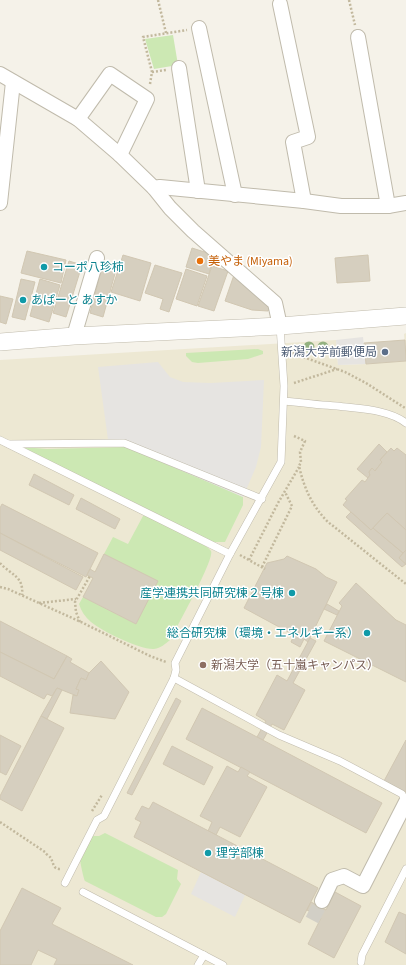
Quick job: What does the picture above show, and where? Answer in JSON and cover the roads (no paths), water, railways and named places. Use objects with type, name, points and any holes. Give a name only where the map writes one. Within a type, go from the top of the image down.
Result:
[{"type":"street","points":[[280,4],[308,137],[293,142],[304,201]]},
{"type":"street","points":[[199,28],[235,195]]},
{"type":"street","points":[[358,37],[388,206]]},
{"type":"street","points":[[179,68],[198,191]]},
{"type":"street","points":[[0,74],[78,119],[120,155],[154,188],[170,208],[193,231],[275,302],[280,326]]},
{"type":"street","points":[[78,119],[110,74],[147,99],[120,155]]},
{"type":"street","points":[[0,203],[13,82]]},
{"type":"street","points":[[154,188],[160,187],[341,206],[388,206],[406,203]]},
{"type":"street","points":[[74,336],[97,258]]},
{"type":"street","points":[[0,342],[74,336],[280,326],[406,316]]},
{"type":"street","points":[[322,901],[332,880],[344,876],[364,886],[406,802]]},
{"type":"lane","points":[[65,883],[97,820],[104,816],[174,678],[176,670],[175,663],[231,552],[262,499],[281,462],[284,386],[280,326]]},
{"type":"lane","points":[[284,401],[366,410],[386,414],[401,419],[406,423]]},
{"type":"lane","points":[[0,440],[231,552]]},
{"type":"lane","points":[[9,444],[124,443],[262,499]]},
{"type":"lane","points":[[174,678],[279,735],[340,762],[402,794],[406,802]]},
{"type":"lane","points":[[361,962],[362,955],[406,869]]},
{"type":"lane","points":[[83,892],[223,965]]},
{"type":"lane","points":[[198,965],[204,955]]},
{"type":"tunnel","points":[[312,920],[322,901]]},
{"type":"place","name":"美やま (Miyama)","points":[[200,261]]},
{"type":"place","name":"コーポ八珍柿","points":[[44,267]]},
{"type":"place","name":"あぱーと あすか","points":[[23,300]]},
{"type":"place","name":"新潟大学前郵便局","points":[[385,352]]},
{"type":"place","name":"産学連携共同研究棟２号棟","points":[[292,593]]},
{"type":"place","name":"総合研究棟（環境・エネルギー系）","points":[[367,633]]},
{"type":"place","name":"新潟大学（五十嵐キャンパス）","points":[[203,665]]},
{"type":"place","name":"理学部棟","points":[[208,853]]}]
